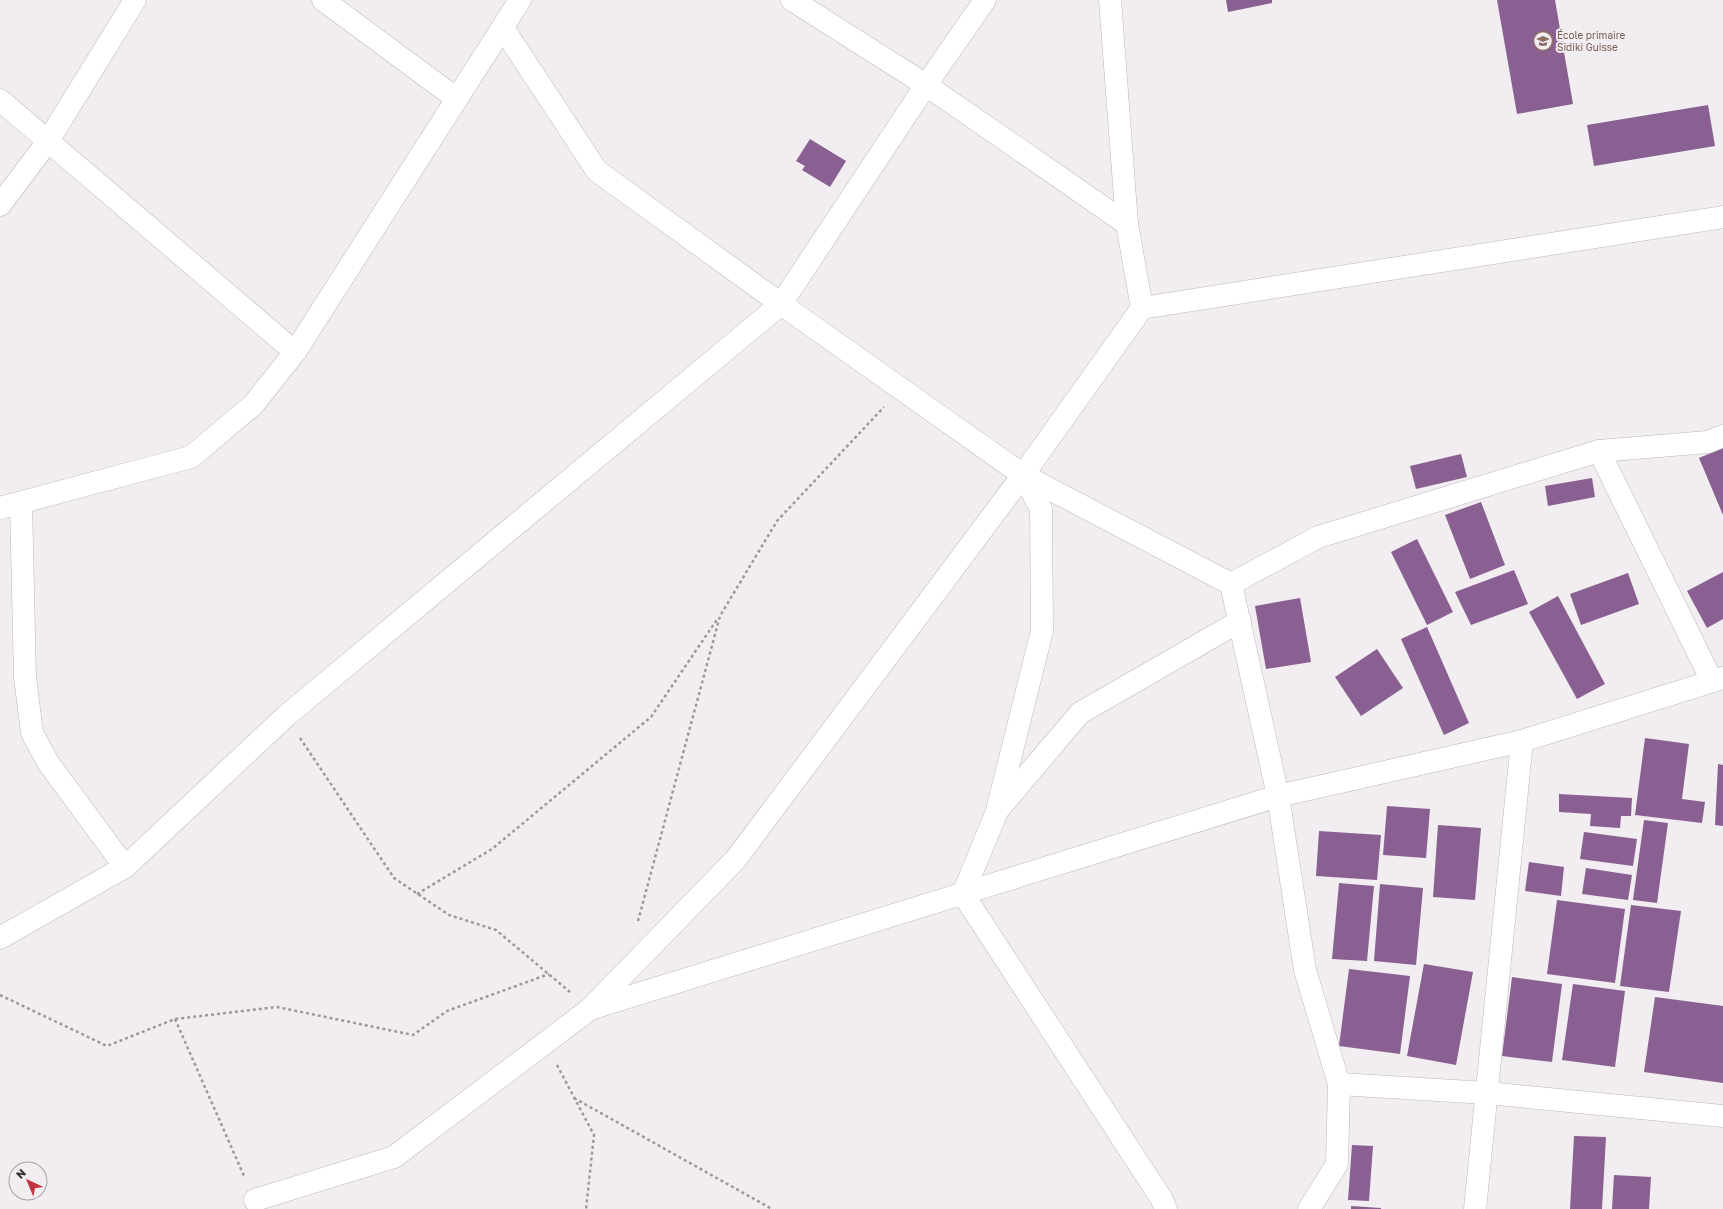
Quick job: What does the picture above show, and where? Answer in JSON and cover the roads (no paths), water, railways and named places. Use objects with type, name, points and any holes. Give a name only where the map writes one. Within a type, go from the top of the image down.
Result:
[{"type":"street","points":[[0,204],[48,140],[135,0]]},
{"type":"street","points":[[323,0],[457,99]]},
{"type":"street","points":[[0,508],[21,504],[191,457],[253,405],[295,352],[520,0]]},
{"type":"street","points":[[792,0],[926,85],[1127,224]]},
{"type":"street","points":[[0,938],[125,867],[286,716],[781,304],[926,85],[985,0]]},
{"type":"street","points":[[1110,0],[1127,224],[1142,308]]},
{"type":"street","points":[[503,28],[597,172],[1022,475],[1231,584],[1278,796],[1305,970],[1339,1084],[1337,1164],[1309,1209]]},
{"type":"street","points":[[0,100],[295,352]]},
{"type":"street","points":[[255,1200],[394,1157],[590,1008],[736,858],[1022,475],[1142,308],[1723,217]]},
{"type":"street","points":[[1231,584],[1318,537],[1600,451],[1708,442],[1723,436]]},
{"type":"street","points":[[590,1008],[1278,796],[1522,741],[1717,679],[1600,451]]},
{"type":"street","points":[[963,894],[997,811],[1042,631],[1040,509],[1022,475]]},
{"type":"street","points":[[21,504],[25,677],[32,733],[49,764],[125,867]]},
{"type":"street","points":[[997,811],[1080,713],[1240,621]]},
{"type":"street","points":[[1475,1209],[1522,741]]},
{"type":"street","points":[[963,894],[1156,1191],[1166,1209]]},
{"type":"street","points":[[1339,1084],[1487,1093],[1723,1116]]},
{"type":"place","name":"École primaire Sidiki Guisse","points":[[1543,41]]}]
